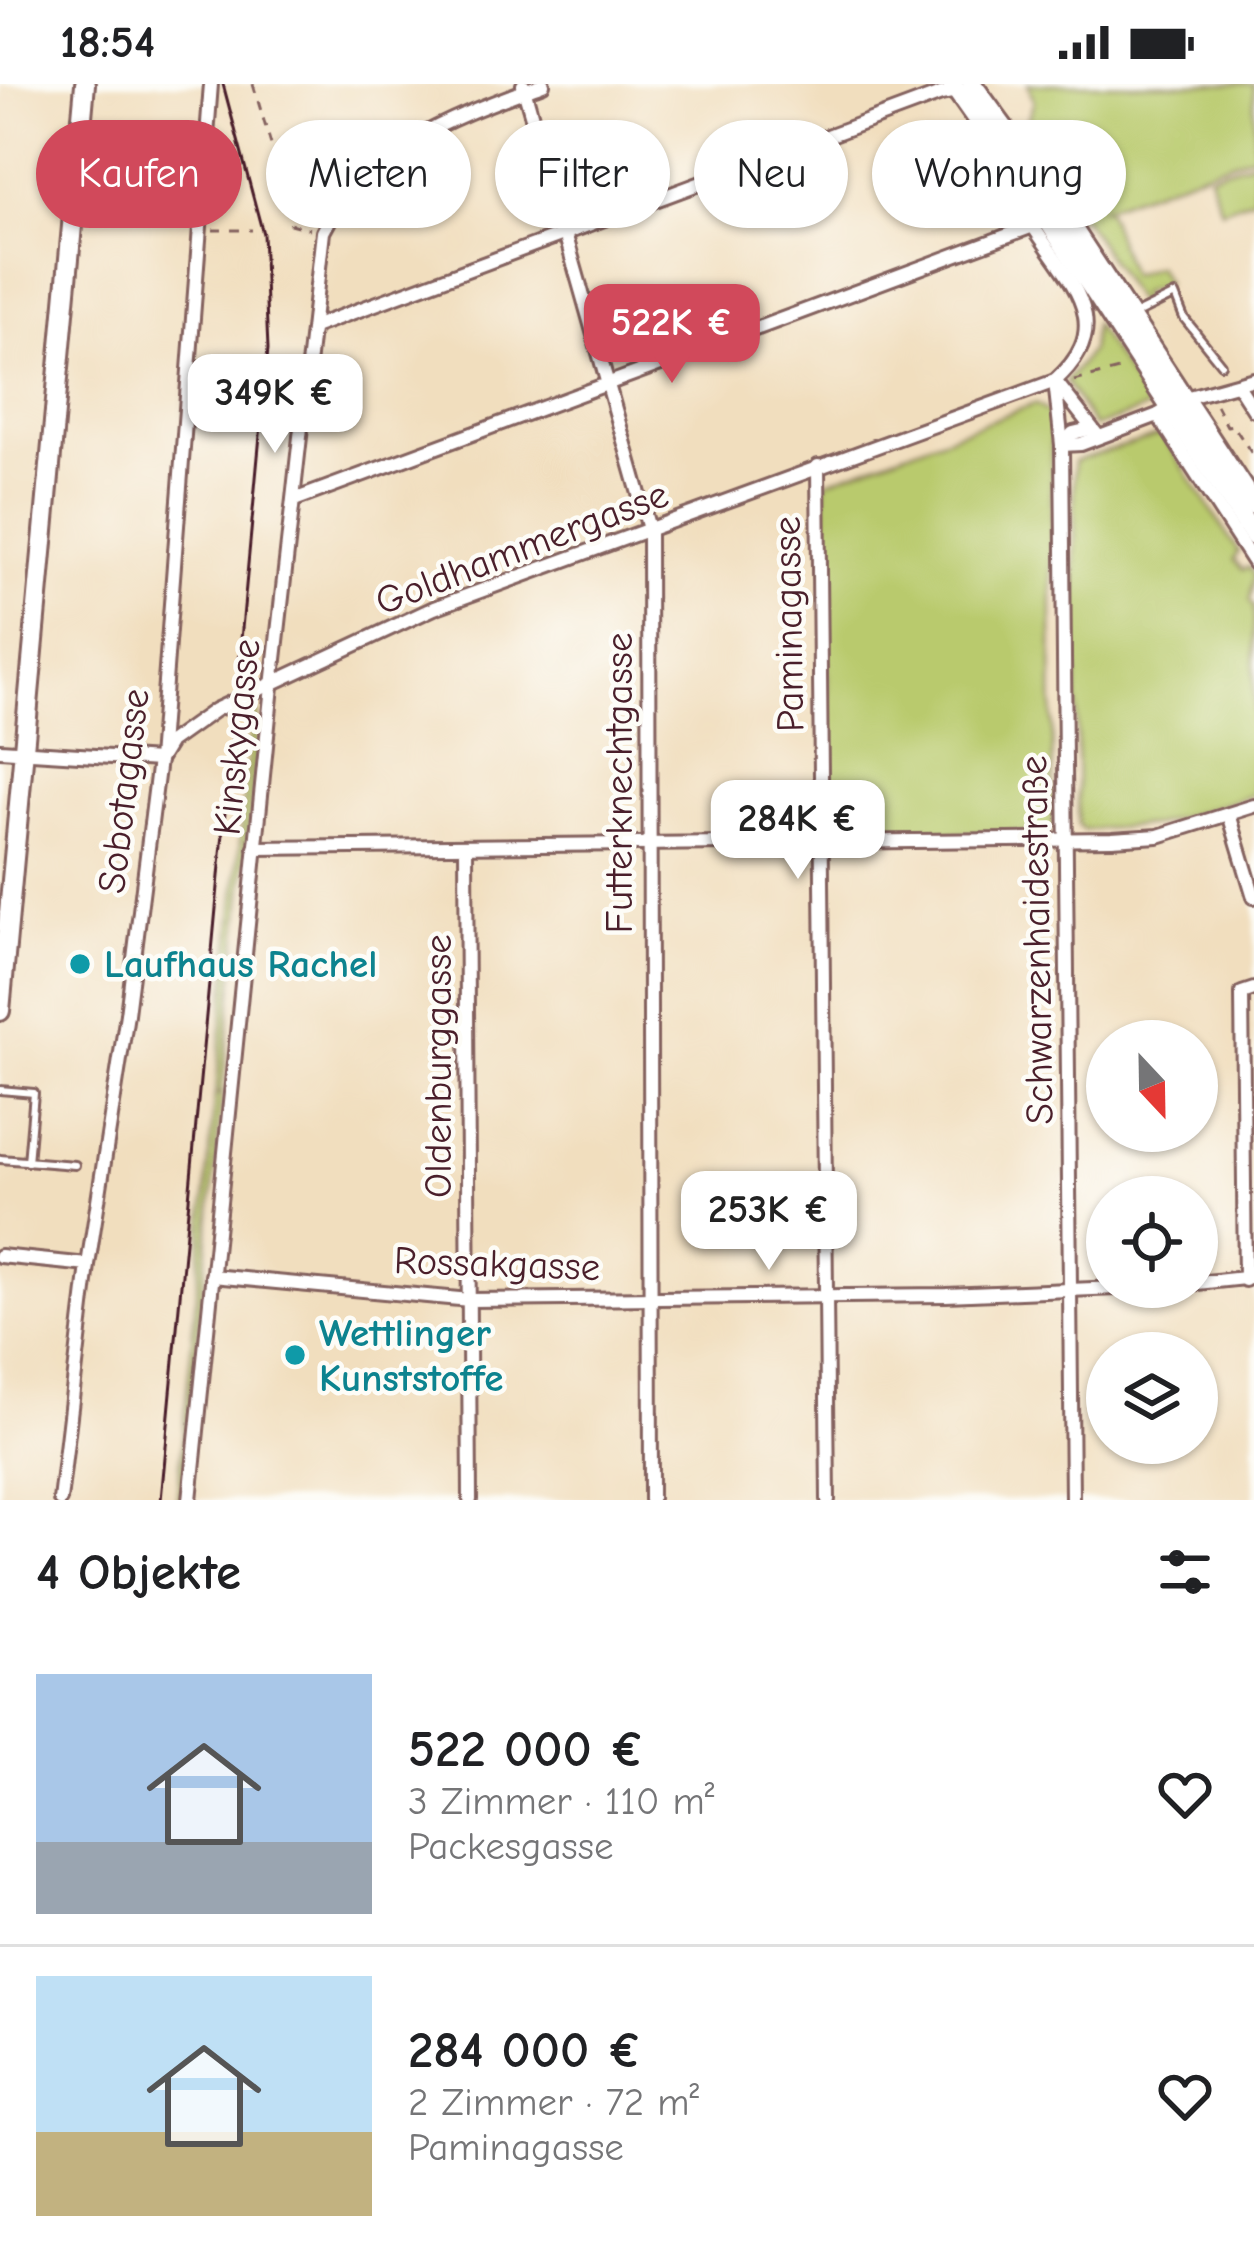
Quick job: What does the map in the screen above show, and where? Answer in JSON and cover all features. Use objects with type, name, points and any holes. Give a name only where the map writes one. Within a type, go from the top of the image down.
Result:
[{"type":"main road","points":[[0,1011],[85,84]]},
{"type":"main road","points":[[960,86],[1131,316],[1170,407],[1254,505]]},
{"type":"main road","points":[[960,86],[1254,536]]},
{"type":"street","name":"Sobotagasse","points":[[60,1500],[159,760],[212,84]]},
{"type":"street","name":"Kinskygasse","points":[[190,1500],[323,232],[338,202],[369,171],[442,122],[543,84]]},
{"type":"street","points":[[313,327],[960,86]]},
{"type":"street","name":"Futterknechtgasse","points":[[523,88],[649,530],[651,1500]]},
{"type":"street","points":[[294,500],[1033,226],[1087,309],[1088,333],[1076,362],[1055,381],[1094,432]]},
{"type":"street","points":[[1062,445],[1081,444],[1094,432],[1254,379]]},
{"type":"street","name":"Goldhammergasse","points":[[159,760],[170,742],[206,716],[434,608],[1055,381]]},
{"type":"street","name":"Schwarzenhaidestraße","points":[[1055,381],[1062,445],[1072,1500]]},
{"type":"street","points":[[1238,385],[1254,410]]},
{"type":"street","points":[[1170,407],[1254,563]]},
{"type":"street","name":"Paminagasse","points":[[818,466],[828,1500]]},
{"type":"street","points":[[0,750],[159,760]]},
{"type":"street","points":[[255,848],[1065,841],[1158,836],[1254,806]]},
{"type":"street","points":[[1229,814],[1254,897]]},
{"type":"street","name":"Oldenburggasse","points":[[466,847],[470,1500]]},
{"type":"street","points":[[1218,1281],[1250,1278],[1242,993],[1254,989]]},
{"type":"street","points":[[0,1256],[88,1264]]},
{"type":"street","name":"Rossakgasse","points":[[212,1276],[470,1300],[1086,1291]]},
{"type":"lane","points":[[1131,316],[1175,295],[1184,318],[1221,364]]},
{"type":"lane","points":[[0,1090],[34,1094],[28,1162]]},
{"type":"lane","points":[[0,1160],[75,1165]]},
{"type":"path","points":[[253,84],[290,224],[323,232]]},
{"type":"path","points":[[201,229],[252,230]]},
{"type":"path","points":[[1055,381],[1069,383],[1140,364]]},
{"type":"path","points":[[1210,393],[1227,426],[1233,425],[1254,457]]},
{"type":"green space","points":[[1028,84],[1254,84],[1254,154],[1126,200],[1126,120],[1027,120],[1034,102]]},
{"type":"green space","points":[[1254,160],[1254,198],[1221,210],[1209,175]]},
{"type":"green space","points":[[1090,228],[1113,228],[1130,275],[1157,266],[1166,283],[1140,293],[1145,305],[1139,306]]},
{"type":"green space","points":[[1094,324],[1149,408],[1094,427],[1066,382],[1090,351]]},
{"type":"green space","points":[[1035,404],[1051,414],[1053,826],[1048,832],[835,835],[830,830],[825,482]]},
{"type":"green space","points":[[1162,435],[1238,551],[1234,560],[1254,575],[1250,601],[1254,607],[1254,795],[1155,825],[1084,830],[1078,825],[1074,461]]},
{"type":"green space","points":[[247,708],[258,713],[256,756],[222,1092],[216,1092],[252,718]]},
{"type":"green space","points":[[215,1094],[222,1094],[182,1500],[177,1500]]},
{"type":"tram line","points":[[161,1500],[268,349],[263,234],[223,84]]},
{"type":"place","name":"Laufhaus Rachel","points":[[80,964]]},
{"type":"place","name":"Wettlinger Kunststoffe","points":[[295,1355]]}]
